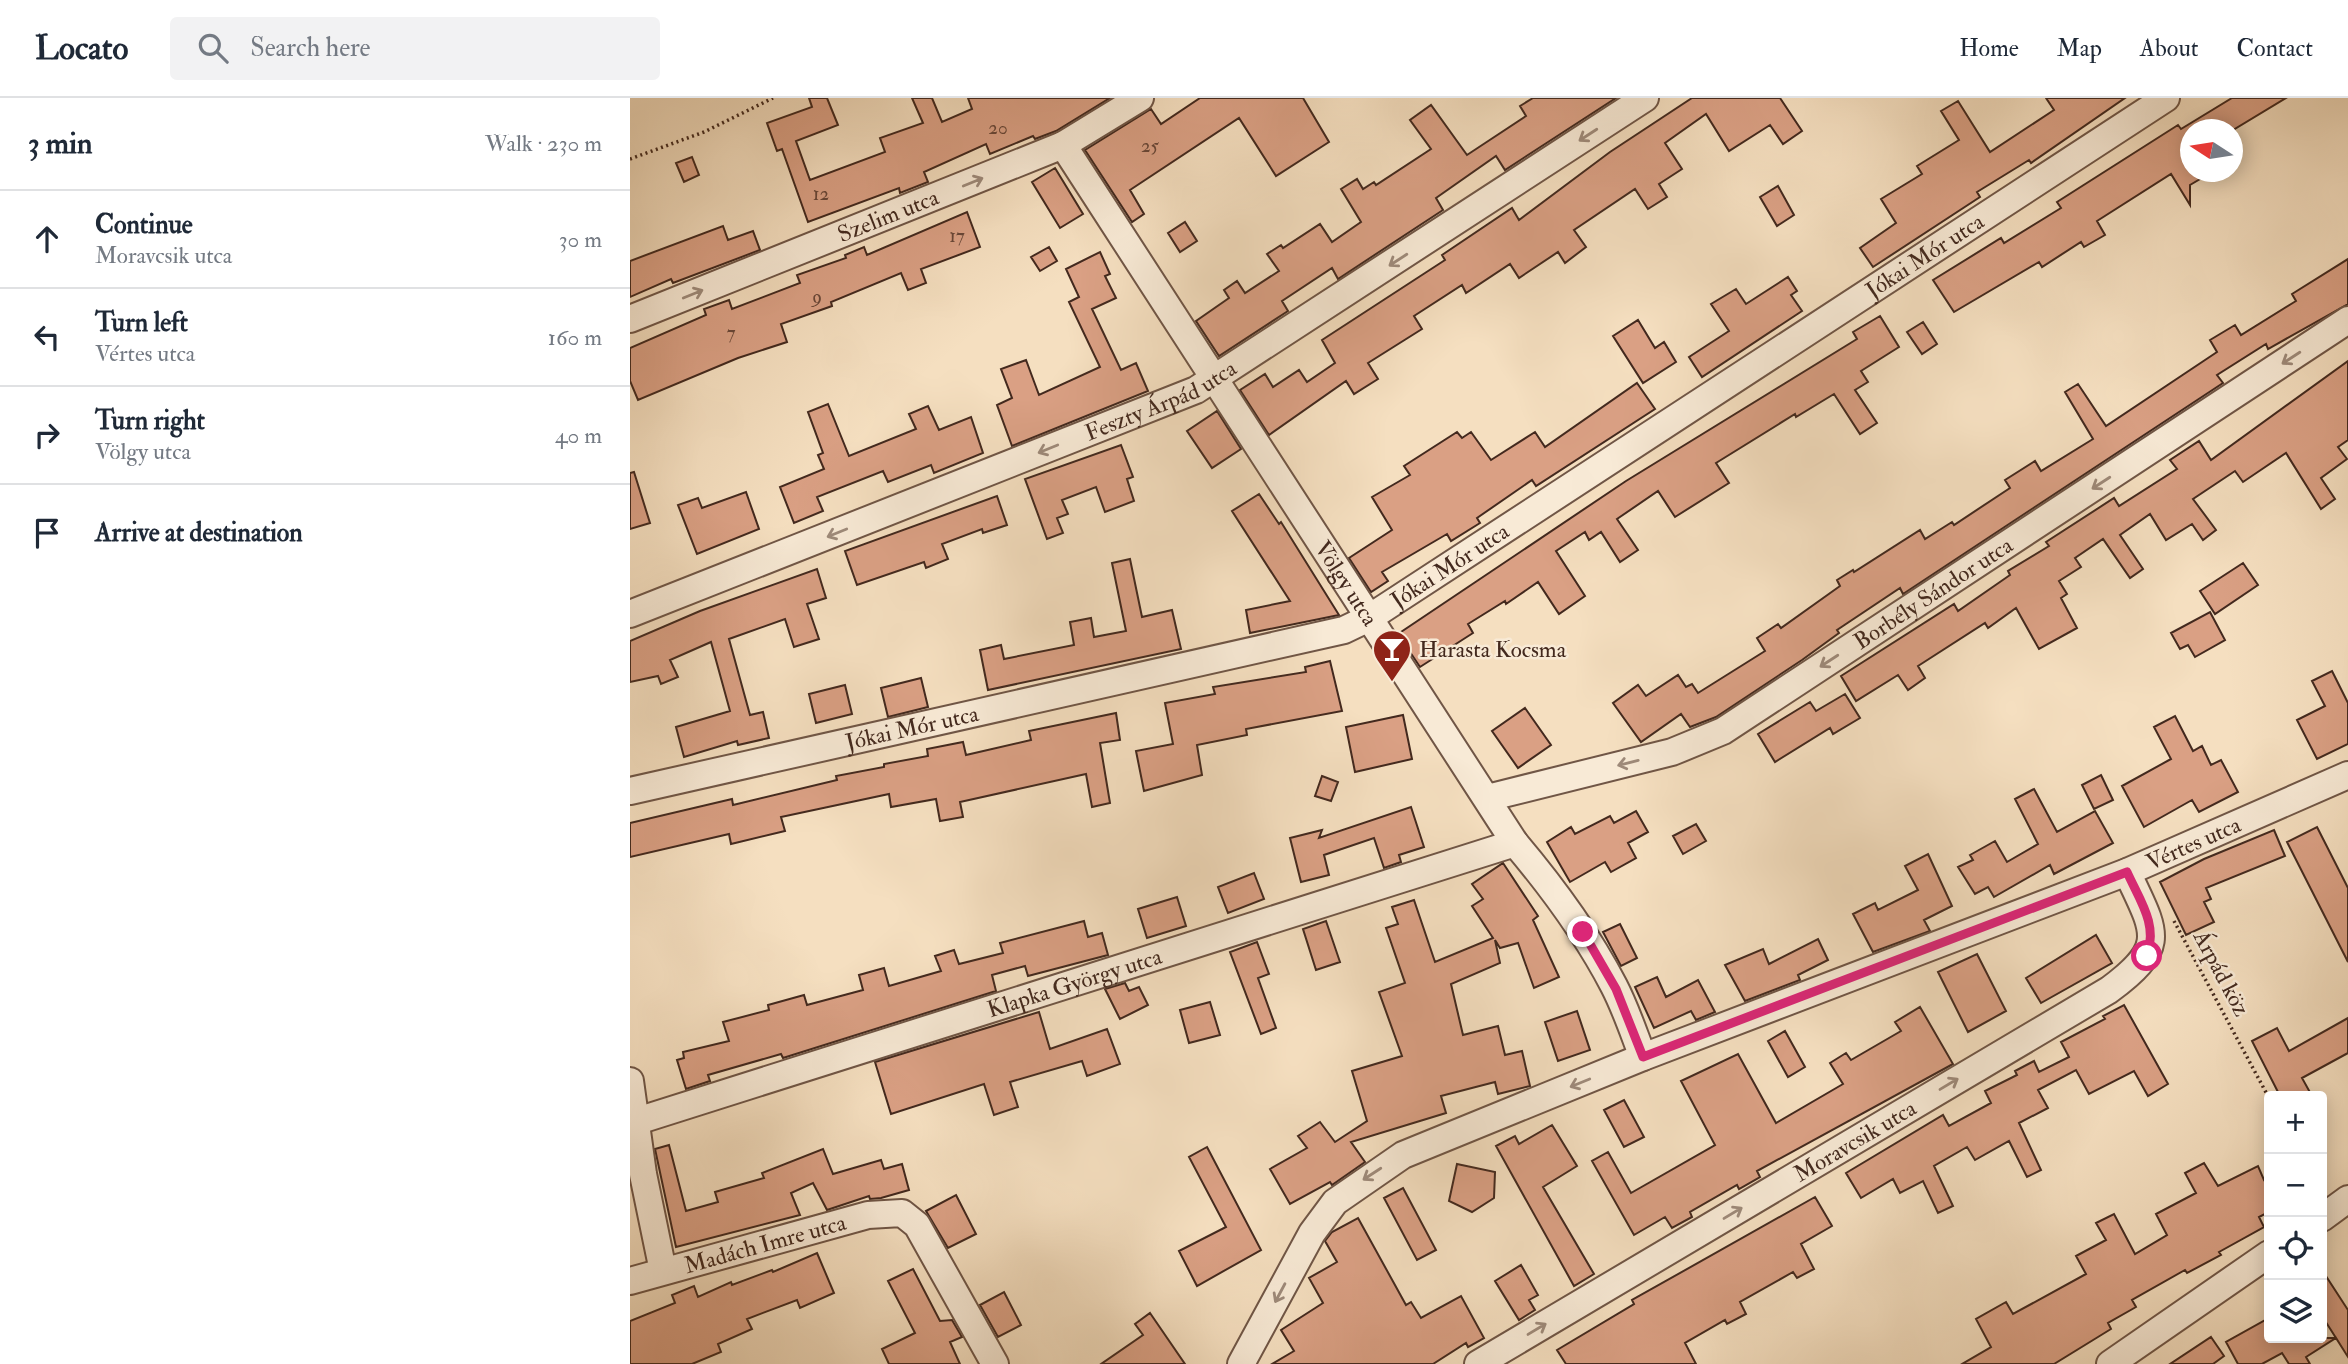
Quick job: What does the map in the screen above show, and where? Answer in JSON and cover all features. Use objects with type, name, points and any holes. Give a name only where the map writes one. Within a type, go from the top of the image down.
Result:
[{"type":"street","name":"Szelim utca","points":[[630,319],[1063,145],[1140,98]]},
{"type":"street","name":"Feszty Árpád utca","points":[[630,614],[1214,381],[1645,98]]},
{"type":"street","name":"Jókai Mór utca","points":[[630,791],[1344,630],[1369,618],[2165,98]]},
{"type":"street","name":"Völgy utca","points":[[1063,145],[1515,843],[1552,887],[1583,932],[1616,989],[1643,1057]]},
{"type":"street","name":"Borbély Sándor utca","points":[[1487,798],[1672,752],[1723,731],[2348,320]]},
{"type":"street","name":"Vértes utca","points":[[1241,1364],[1312,1233],[1335,1202],[1367,1177],[1403,1155],[1643,1057],[2127,872],[2348,775]]},
{"type":"street","name":"Klapka György utca","points":[[634,1122],[1515,843]]},
{"type":"street","name":"Moravcsik utca","points":[[1478,1364],[2097,997],[2133,972],[2147,956],[2152,940],[2150,921],[2127,872]]},
{"type":"street","points":[[630,1081],[637,1175],[663,1271]]},
{"type":"street","points":[[2327,1214],[2348,1199]]},
{"type":"street","name":"Madách Imre utca","points":[[630,1281],[869,1215],[902,1213],[917,1225],[995,1364]]},
{"type":"street","points":[[2110,1364],[2264,1257]]},
{"type":"path","points":[[630,159],[704,132],[772,98]]},
{"type":"path","name":"Árpád köz","points":[[2170,914],[2265,1091]]},
{"type":"building","points":[[809,98],[827,98],[838,125],[796,141],[810,180],[885,152],[880,138],[923,123],[912,98],[932,98],[942,122],[972,109],[968,98],[1110,98],[1056,131],[1035,139],[1033,136],[990,154],[986,144],[924,172],[928,182],[900,193],[899,188],[808,222],[782,149],[777,151],[767,123],[812,107]]},
{"type":"building","points":[[1200,98],[1303,98],[1329,142],[1276,176],[1239,118],[1130,190],[1144,214],[1132,222],[1085,150],[1151,109],[1161,124]]},
{"type":"building","points":[[1533,98],[1616,98],[1505,170],[1496,156],[1436,198],[1443,210],[1338,279],[1332,268],[1282,301],[1288,311],[1219,356],[1196,321],[1229,298],[1224,290],[1237,281],[1245,293],[1279,271],[1267,254],[1281,245],[1283,248],[1320,224],[1332,242],[1361,222],[1341,189],[1357,179],[1363,189],[1374,182],[1376,185],[1431,149],[1410,120],[1431,105],[1467,155],[1526,116],[1520,106]]},
{"type":"building","points":[[1692,98],[1780,98],[1802,131],[1783,144],[1770,125],[1729,151],[1706,114],[1665,143],[1682,169],[1659,184],[1667,197],[1648,209],[1635,189],[1574,230],[1586,247],[1565,263],[1558,252],[1519,278],[1510,264],[1466,293],[1462,285],[1414,316],[1422,329],[1368,363],[1378,379],[1354,394],[1346,381],[1269,435],[1240,390],[1265,374],[1273,387],[1299,370],[1307,382],[1335,363],[1322,340],[1445,260],[1442,255],[1512,208],[1519,220],[1610,152]]},
{"type":"building","points":[[2046,98],[2125,98],[2031,163],[2029,160],[1977,192],[1980,197],[1873,267],[1860,248],[1896,223],[1881,199],[1922,174],[1917,166],[1959,140],[1941,111],[1958,101],[1990,152],[2054,110]]},
{"type":"building","points":[[2232,98],[2286,98],[2243,124],[2243,119],[2197,119]]},
{"type":"building","points":[[2178,125],[2180,182],[2195,182],[2190,185],[2190,205],[2171,174],[2097,221],[2105,235],[2084,247],[2081,242],[2042,267],[2039,262],[1954,312],[1933,280],[2001,238],[2004,243],[2061,208],[2057,202]]},
{"type":"building","points":[[692,157],[699,175],[684,182],[676,163]]},
{"type":"building","points":[[1055,168],[1083,214],[1060,228],[1032,182]]},
{"type":"building","points":[[1778,186],[1794,215],[1777,226],[1760,197]]},
{"type":"building","points":[[967,212],[980,247],[921,269],[926,283],[908,290],[901,273],[831,302],[832,306],[781,324],[787,342],[738,358],[638,400],[630,381],[630,348],[706,315],[704,309],[729,300],[732,309],[800,283],[797,275],[846,258],[845,255],[864,247],[867,255]]},
{"type":"building","points":[[1185,222],[1197,241],[1180,252],[1168,233]]},
{"type":"building","points":[[723,226],[728,240],[753,231],[760,250],[673,283],[671,279],[630,297],[630,261]]},
{"type":"building","points":[[1049,247],[1057,261],[1040,271],[1031,257]]},
{"type":"building","points":[[1100,252],[1110,274],[1105,276],[1116,298],[1092,309],[1121,370],[1136,363],[1148,391],[1012,446],[997,405],[1012,398],[1001,369],[1026,360],[1039,395],[1100,367],[1069,302],[1079,297],[1066,269]]},
{"type":"building","points":[[2348,259],[2348,304],[2268,349],[2266,344],[2217,375],[2223,383],[1903,594],[1900,588],[1837,630],[1839,633],[1802,660],[1716,717],[1690,727],[1681,714],[1641,742],[1613,703],[1638,685],[1646,696],[1678,675],[1686,687],[1692,684],[1698,693],[1765,651],[1757,638],[1778,624],[1781,628],[1840,586],[1837,580],[1920,530],[1925,539],[1952,522],[1954,525],[2010,488],[2005,480],[2035,461],[2041,471],[2093,439],[2065,392],[2078,384],[2106,426],[2217,352],[2210,340],[2235,325],[2241,335],[2296,301],[2292,294]]},
{"type":"building","points":[[1788,277],[1797,291],[1791,295],[1802,311],[1702,377],[1689,357],[1729,331],[1711,304],[1736,289],[1746,304]]},
{"type":"building","points":[[1880,316],[1899,347],[1861,371],[1868,382],[1855,390],[1877,423],[1860,434],[1834,394],[1796,417],[1795,414],[1716,463],[1729,483],[1675,517],[1658,491],[1617,519],[1638,550],[1620,562],[1601,532],[1589,540],[1585,532],[1556,551],[1585,596],[1559,614],[1538,582],[1506,604],[1505,601],[1468,624],[1473,633],[1420,667],[1398,634],[1626,481],[1857,339],[1853,332]]},
{"type":"building","points":[[1638,320],[1655,348],[1664,342],[1676,362],[1643,383],[1613,336]]},
{"type":"building","points":[[1923,322],[1937,344],[1922,354],[1907,332]]},
{"type":"building","points":[[2348,361],[2348,440],[2338,447],[2347,459],[2321,478],[2335,499],[2321,509],[2286,453],[2243,482],[2235,471],[2193,499],[2216,530],[2203,540],[2192,524],[2166,540],[2150,514],[2120,535],[2143,569],[2130,578],[2103,539],[2075,558],[2081,567],[2059,581],[2067,594],[2061,598],[2077,628],[2039,649],[2016,608],[1988,628],[1985,623],[1918,666],[1925,678],[1908,690],[1898,675],[1856,701],[1841,676],[1954,604],[1958,611],[2010,575],[2008,571],[2049,546],[2046,542],[2114,498],[2119,506],[2177,469],[2170,460],[2199,441],[2211,460]]},
{"type":"building","points":[[1637,383],[1655,409],[1536,486],[1532,480],[1477,518],[1480,523],[1451,541],[1447,534],[1382,572],[1388,581],[1371,592],[1349,558],[1392,530],[1372,497],[1410,475],[1404,466],[1457,432],[1462,438],[1471,432],[1491,460],[1535,432],[1545,447]]},
{"type":"building","points":[[828,404],[849,456],[916,429],[909,414],[928,406],[939,430],[971,417],[983,453],[934,473],[931,465],[888,482],[883,471],[817,497],[823,511],[794,523],[780,487],[824,469],[818,455],[823,453],[808,412]]},
{"type":"building","points":[[1217,411],[1241,449],[1212,468],[1187,431]]},
{"type":"building","points":[[1121,445],[1133,477],[1127,479],[1134,501],[1105,512],[1096,487],[1062,500],[1068,514],[1057,518],[1063,533],[1047,539],[1025,479]]},
{"type":"building","points":[[634,472],[650,523],[630,529],[630,473]]},
{"type":"building","points":[[746,492],[759,529],[697,554],[678,505],[698,498],[702,508]]},
{"type":"building","points":[[1259,494],[1279,524],[1281,522],[1339,615],[1250,633],[1246,610],[1290,601],[1232,511]]},
{"type":"building","points":[[997,496],[1007,525],[983,533],[982,529],[942,544],[948,559],[926,568],[924,562],[857,585],[845,551]]},
{"type":"building","points":[[1130,559],[1142,617],[1172,610],[1181,649],[988,690],[980,650],[1001,645],[1004,659],[1074,645],[1070,622],[1091,618],[1094,637],[1126,631],[1112,563]]},
{"type":"building","points":[[2243,563],[2258,585],[2215,614],[2200,591]]},
{"type":"building","points":[[817,569],[826,598],[807,604],[819,639],[794,647],[785,619],[729,639],[750,715],[763,712],[769,738],[738,745],[737,741],[684,757],[676,727],[730,711],[711,642],[670,660],[678,677],[661,684],[658,676],[630,682],[630,641],[700,611]]},
{"type":"building","points":[[2210,612],[2225,640],[2195,657],[2188,645],[2180,649],[2171,633]]},
{"type":"building","points":[[1330,661],[1342,711],[1246,729],[1247,735],[1197,745],[1202,775],[1144,791],[1136,751],[1173,744],[1165,703],[1215,694],[1213,687],[1306,672],[1305,667]]},
{"type":"building","points":[[2332,671],[2348,703],[2348,744],[2317,759],[2297,720],[2325,706],[2312,681]]},
{"type":"building","points":[[921,678],[928,707],[888,717],[881,688]]},
{"type":"building","points":[[845,685],[852,714],[816,723],[809,694]]},
{"type":"building","points":[[1845,694],[1860,718],[1833,734],[1830,728],[1775,762],[1758,734],[1810,702],[1816,711]]},
{"type":"building","points":[[1525,708],[1551,745],[1518,768],[1492,731]]},
{"type":"building","points":[[1116,713],[1120,740],[1100,743],[1110,803],[1092,807],[1086,774],[960,802],[963,817],[940,821],[936,799],[891,807],[889,794],[781,817],[785,831],[731,844],[729,834],[630,857],[630,823],[732,799],[733,805],[837,780],[836,776],[928,756],[927,749],[963,742],[966,755],[1031,740],[1029,731]]},
{"type":"building","points":[[1403,715],[1412,759],[1355,772],[1346,727]]},
{"type":"building","points":[[2175,716],[2193,751],[2202,746],[2211,765],[2221,760],[2238,792],[2199,812],[2192,800],[2144,827],[2122,786],[2171,759],[2154,727]]},
{"type":"building","points":[[2101,775],[2113,800],[2094,809],[2082,785]]},
{"type":"building","points":[[1322,776],[1338,782],[1331,801],[1315,796]]},
{"type":"building","points":[[2034,789],[2057,832],[2095,811],[2113,843],[2054,874],[2050,865],[1994,897],[1988,887],[1975,894],[1958,867],[1973,860],[1970,855],[1995,841],[2007,862],[2038,844],[2015,799]]},
{"type":"building","points":[[1411,807],[1424,847],[1399,855],[1401,862],[1384,868],[1374,838],[1324,855],[1329,875],[1301,882],[1290,838],[1322,830],[1319,838]]},
{"type":"building","points":[[1636,811],[1648,832],[1628,843],[1636,858],[1611,872],[1605,862],[1570,882],[1547,842],[1571,827],[1575,834],[1610,816],[1614,823]]},
{"type":"building","points":[[1696,824],[1706,841],[1683,854],[1673,836]]},
{"type":"building","points":[[2317,827],[2348,888],[2348,962],[2287,842]]},
{"type":"building","points":[[2274,830],[2285,856],[2206,888],[2211,899],[2204,902],[2214,922],[2186,935],[2160,882],[2204,859]]},
{"type":"building","points":[[1928,854],[1952,906],[1924,920],[1930,931],[1873,952],[1853,914],[1875,903],[1878,910],[1918,890],[1905,866]]},
{"type":"building","points":[[1503,863],[1538,916],[1533,920],[1559,977],[1534,988],[1518,943],[1500,948],[1495,940],[1500,963],[1451,984],[1463,1035],[1498,1026],[1505,1055],[1522,1051],[1530,1086],[1498,1094],[1495,1082],[1441,1096],[1446,1113],[1351,1142],[1365,1162],[1332,1185],[1330,1182],[1290,1204],[1270,1169],[1307,1148],[1298,1136],[1320,1122],[1335,1142],[1367,1121],[1352,1071],[1402,1056],[1379,992],[1405,983],[1386,928],[1398,924],[1392,907],[1414,900],[1435,962],[1493,938],[1472,906],[1483,899],[1472,884]]},
{"type":"building","points":[[1254,873],[1264,899],[1228,913],[1218,887]]},
{"type":"building","points":[[1177,897],[1186,926],[1147,938],[1138,909]]},
{"type":"building","points":[[1084,921],[1088,937],[1102,933],[1108,955],[1028,976],[1025,966],[992,975],[996,991],[783,1058],[781,1054],[708,1075],[710,1081],[686,1089],[677,1060],[684,1058],[683,1052],[729,1041],[723,1022],[769,1010],[768,1005],[804,995],[807,1005],[863,990],[859,975],[884,968],[889,986],[941,971],[935,956],[954,950],[959,964],[1003,953],[1000,943]]},
{"type":"building","points":[[1326,921],[1340,962],[1316,970],[1303,929]]},
{"type":"building","points":[[1620,924],[1637,958],[1621,966],[1603,932]]},
{"type":"building","points":[[2096,935],[2112,963],[2041,1003],[2026,978]]},
{"type":"building","points":[[1818,939],[1828,960],[1798,975],[1800,980],[1745,1001],[1725,965],[1763,949],[1769,964]]},
{"type":"building","points":[[1257,942],[1269,974],[1258,978],[1276,1028],[1261,1034],[1230,952]]},
{"type":"building","points":[[1977,954],[2006,1011],[1968,1032],[1938,972]]},
{"type":"building","points":[[1657,977],[1666,997],[1698,980],[1715,1012],[1696,1020],[1691,1011],[1654,1028],[1635,987]]},
{"type":"building","points":[[1125,983],[1129,991],[1139,987],[1148,1005],[1120,1019],[1105,989]]},
{"type":"building","points":[[1210,1002],[1220,1035],[1189,1043],[1180,1010]]},
{"type":"building","points":[[2124,1005],[2168,1084],[2148,1096],[2134,1071],[2089,1094],[2076,1070],[2038,1090],[2048,1108],[2019,1123],[2041,1170],[2027,1177],[2009,1141],[1975,1160],[1967,1147],[1934,1166],[1953,1206],[1938,1213],[1923,1181],[1900,1193],[1893,1179],[1861,1198],[1846,1173],[1943,1115],[1949,1126],[1991,1103],[1985,1091],[2017,1075],[2015,1071],[2034,1061],[2039,1072],[2069,1057],[2061,1042],[2105,1019],[2103,1016]]},
{"type":"building","points":[[1920,1007],[1953,1064],[1757,1171],[1760,1177],[1739,1189],[1737,1185],[1690,1212],[1692,1217],[1672,1228],[1665,1217],[1634,1235],[1592,1161],[1608,1152],[1631,1193],[1715,1145],[1681,1081],[1738,1054],[1776,1123],[1843,1084],[1830,1063],[1846,1053],[1851,1060],[1901,1031],[1895,1022]]},
{"type":"building","points":[[1577,1011],[1590,1050],[1558,1061],[1545,1022]]},
{"type":"building","points":[[1039,1012],[1050,1049],[1107,1029],[1120,1064],[1087,1076],[1082,1061],[1010,1082],[1018,1107],[994,1115],[984,1084],[891,1114],[875,1062]]},
{"type":"building","points":[[2348,1018],[2348,1053],[2302,1078],[2309,1091],[2277,1091],[2252,1041],[2277,1028],[2289,1051]]},
{"type":"building","points":[[1785,1031],[1805,1067],[1788,1077],[1768,1041]]},
{"type":"building","points":[[1624,1100],[1644,1137],[1624,1147],[1604,1110]]},
{"type":"building","points":[[1552,1125],[1577,1166],[1543,1187],[1594,1274],[1574,1286],[1496,1146],[1515,1136],[1519,1144]]},
{"type":"building","points":[[669,1145],[686,1211],[718,1202],[715,1192],[764,1178],[762,1173],[823,1149],[833,1174],[881,1160],[884,1169],[902,1164],[909,1190],[881,1198],[870,1199],[869,1196],[827,1210],[813,1183],[791,1193],[800,1215],[676,1247],[655,1149]]},
{"type":"building","points":[[1207,1147],[1261,1250],[1197,1286],[1179,1251],[1226,1227],[1189,1157]]},
{"type":"building","points":[[2204,1163],[2218,1186],[2258,1166],[2264,1180],[2264,1214],[2259,1217],[2264,1227],[2219,1252],[2221,1255],[2187,1273],[2185,1270],[2132,1300],[2136,1307],[2108,1323],[2111,1329],[2054,1364],[1962,1364],[1991,1347],[1976,1319],[2006,1302],[2013,1314],[2086,1274],[2076,1256],[2106,1240],[2096,1223],[2114,1214],[2135,1254],[2167,1235],[2156,1214],[2196,1193],[2185,1173]]},
{"type":"building","points":[[1457,1164],[1495,1172],[1494,1198],[1472,1212],[1449,1201]]},
{"type":"building","points":[[1403,1188],[1436,1250],[1417,1260],[1384,1198]]},
{"type":"building","points":[[956,1195],[976,1234],[948,1248],[926,1211]]},
{"type":"building","points":[[1815,1197],[1832,1226],[1801,1244],[1814,1269],[1797,1278],[1793,1272],[1740,1302],[1746,1314],[1727,1324],[1725,1320],[1685,1343],[1696,1364],[1566,1364],[1557,1350],[1634,1304],[1632,1300]]},
{"type":"building","points":[[1358,1218],[1406,1305],[1411,1302],[1421,1318],[1461,1296],[1484,1338],[1468,1347],[1466,1343],[1433,1364],[1272,1364],[1294,1351],[1281,1330],[1323,1303],[1309,1278],[1337,1262],[1325,1241],[1332,1232]]},
{"type":"building","points":[[817,1253],[834,1293],[800,1308],[797,1300],[747,1319],[752,1329],[718,1344],[721,1352],[692,1364],[630,1364],[630,1321],[675,1303],[672,1295],[694,1286],[698,1297],[731,1282],[732,1285],[772,1270],[773,1272]]},
{"type":"building","points":[[1521,1265],[1538,1295],[1529,1300],[1535,1310],[1519,1320],[1495,1281]]},
{"type":"building","points":[[913,1269],[940,1321],[952,1320],[962,1337],[950,1342],[960,1364],[889,1364],[882,1349],[915,1333],[888,1281]]},
{"type":"building","points":[[2327,1278],[2348,1310],[2348,1357],[2327,1324]]},
{"type":"building","points":[[1004,1292],[1021,1325],[998,1337],[980,1305]]},
{"type":"building","points":[[1150,1313],[1185,1364],[1101,1364],[1143,1335],[1135,1324]]},
{"type":"building","points":[[2264,1321],[2264,1343],[2327,1343],[2327,1338],[2336,1338],[2306,1357],[2310,1364],[2289,1364],[2282,1353],[2262,1364],[2238,1364],[2226,1342]]},
{"type":"building","points":[[2211,1337],[2224,1356],[2213,1364],[2170,1364]]},
{"type":"place","name":"Harasta Kocsma","points":[[1392,683]]},
{"type":"route","points":[[1583,932],[1616,989],[1643,1057],[2127,872],[2150,921],[2152,940],[2147,956]]}]
